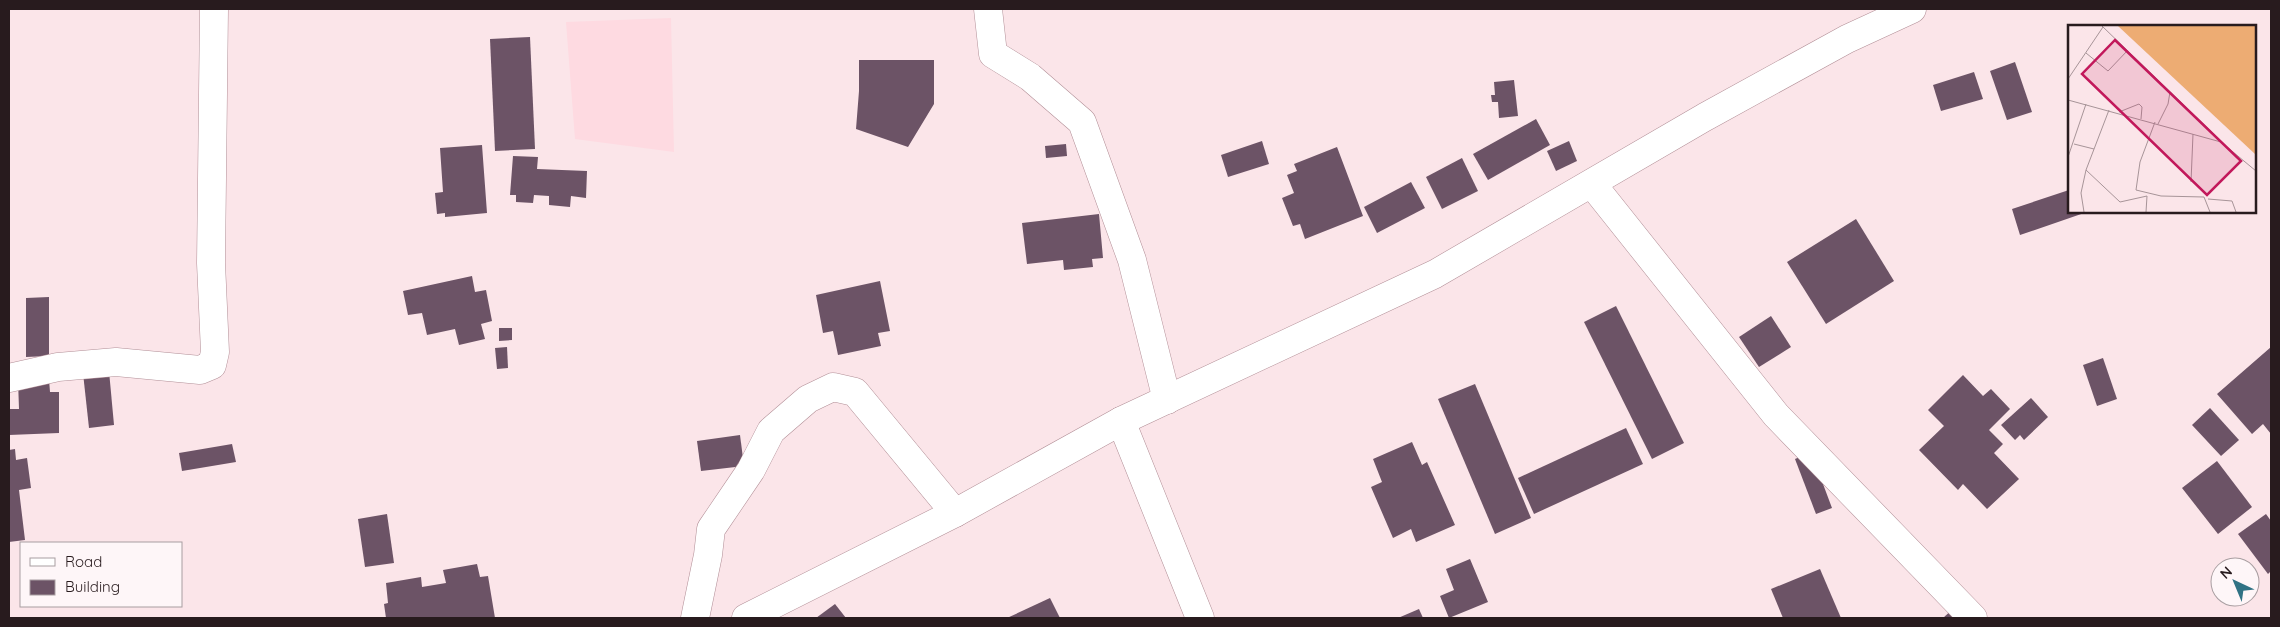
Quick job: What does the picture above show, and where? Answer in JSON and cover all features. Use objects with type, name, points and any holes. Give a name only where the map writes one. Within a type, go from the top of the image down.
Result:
[{"type":"street","points":[[9,378],[58,367],[116,362],[200,370],[212,365],[215,352],[211,263],[214,9]]},
{"type":"street","points":[[988,9],[993,54],[1030,77],[1082,122],[1132,260],[1167,400]]},
{"type":"street","points":[[746,618],[954,513],[1121,421],[1435,274],[1780,76],[1847,40],[1912,9]]},
{"type":"street","points":[[1592,184],[1776,415],[1973,618]]},
{"type":"street","points":[[695,618],[708,555],[711,529],[751,470],[771,431],[808,399],[833,387],[855,392],[954,513]]},
{"type":"street","points":[[1121,421],[1200,618]]},
{"type":"shaded area","points":[[671,18],[674,152],[575,139],[566,22]]},
{"type":"building","points":[[530,37],[535,149],[495,151],[490,39]]},
{"type":"building","points":[[859,60],[934,60],[934,104],[908,147],[856,129]]},
{"type":"building","points":[[2015,62],[2032,112],[2007,120],[1990,71]]},
{"type":"building","points":[[1974,72],[1983,99],[1941,111],[1933,85]]},
{"type":"building","points":[[1514,80],[1518,116],[1499,118],[1498,102],[1492,102],[1491,95],[1495,95],[1494,82]]},
{"type":"building","points":[[1536,119],[1550,145],[1488,180],[1473,154]]},
{"type":"building","points":[[1262,141],[1269,164],[1228,177],[1221,155]]},
{"type":"building","points":[[1569,141],[1577,161],[1556,171],[1547,151]]},
{"type":"building","points":[[1066,144],[1067,156],[1046,158],[1045,146]]},
{"type":"building","points":[[482,145],[487,213],[445,217],[445,213],[437,214],[435,193],[443,192],[440,148]]},
{"type":"building","points":[[1337,147],[1363,216],[1305,239],[1300,224],[1293,226],[1282,198],[1294,193],[1287,175],[1297,171],[1294,164]]},
{"type":"building","points":[[513,156],[538,157],[537,169],[587,171],[586,198],[571,196],[570,207],[549,205],[549,196],[534,195],[533,203],[516,202],[516,195],[510,195]]},
{"type":"building","points":[[1462,158],[1478,191],[1442,209],[1426,177]]},
{"type":"building","points":[[1411,182],[1425,208],[1377,233],[1364,207]]},
{"type":"building","points":[[2068,190],[2068,212],[2087,212],[2020,235],[2012,209]]},
{"type":"building","points":[[1099,214],[1103,258],[1092,259],[1093,267],[1064,270],[1063,260],[1027,264],[1022,223]]},
{"type":"building","points":[[1856,219],[1894,281],[1826,324],[1787,262]]},
{"type":"building","points":[[472,276],[475,292],[486,290],[492,321],[481,324],[485,339],[459,345],[455,329],[427,335],[422,313],[408,315],[403,291]]},
{"type":"building","points":[[880,281],[890,331],[878,333],[881,346],[838,355],[833,331],[823,333],[816,295]]},
{"type":"building","points":[[49,297],[49,356],[26,357],[26,298]]},
{"type":"building","points":[[1616,306],[1684,443],[1652,459],[1584,322]]},
{"type":"building","points":[[1771,316],[1791,347],[1759,367],[1739,337]]},
{"type":"building","points":[[499,328],[512,328],[512,340],[499,341]]},
{"type":"building","points":[[507,347],[508,368],[497,369],[495,348]]},
{"type":"building","points":[[2271,347],[2271,434],[2263,424],[2252,434],[2217,394]]},
{"type":"building","points":[[2103,358],[2117,399],[2097,406],[2083,365]]},
{"type":"building","points":[[109,371],[114,425],[89,428],[83,373]]},
{"type":"building","points":[[1963,375],[1983,396],[1991,389],[2010,409],[1989,430],[2003,444],[1994,453],[2019,479],[1987,509],[1963,484],[1958,490],[1919,450],[1944,426],[1928,410]]},
{"type":"building","points":[[49,379],[50,392],[59,392],[59,433],[9,435],[9,409],[19,409],[18,380]]},
{"type":"building","points":[[1475,384],[1531,518],[1495,534],[1438,399]]},
{"type":"building","points":[[2031,398],[2048,417],[2024,440],[2020,435],[2015,440],[2001,425]]},
{"type":"building","points":[[2210,408],[2239,440],[2221,456],[2192,425]]},
{"type":"building","points":[[1626,428],[1643,464],[1534,514],[1518,478]]},
{"type":"building","points":[[740,435],[744,466],[701,471],[697,441]]},
{"type":"building","points":[[1412,442],[1422,465],[1427,462],[1455,525],[1416,542],[1411,529],[1393,538],[1371,487],[1382,482],[1373,459]]},
{"type":"building","points":[[232,444],[236,462],[182,471],[179,453]]},
{"type":"building","points":[[15,449],[16,460],[27,458],[31,488],[19,490],[25,540],[9,542],[9,450]]},
{"type":"building","points":[[1811,452],[1832,508],[1816,514],[1795,459]]},
{"type":"building","points":[[2217,461],[2252,507],[2218,534],[2182,488]]},
{"type":"building","points":[[387,514],[394,563],[365,567],[358,519]]},
{"type":"building","points":[[2266,514],[2271,521],[2271,571],[2268,574],[2260,563],[2260,557],[2255,557],[2238,534]]},
{"type":"building","points":[[1470,559],[1488,602],[1449,618],[1440,596],[1454,590],[1446,569]]},
{"type":"building","points":[[477,564],[480,577],[488,576],[495,618],[386,618],[384,604],[388,603],[386,583],[421,577],[422,587],[446,583],[443,570]]},
{"type":"building","points":[[1820,569],[1841,618],[1783,618],[1771,589]]},
{"type":"building","points":[[1050,598],[1060,618],[1007,618]]},
{"type":"building","points":[[835,604],[846,618],[816,618]]},
{"type":"building","points":[[1954,608],[1964,618],[1943,618]]},
{"type":"building","points":[[1419,609],[1423,618],[1398,618]]}]
